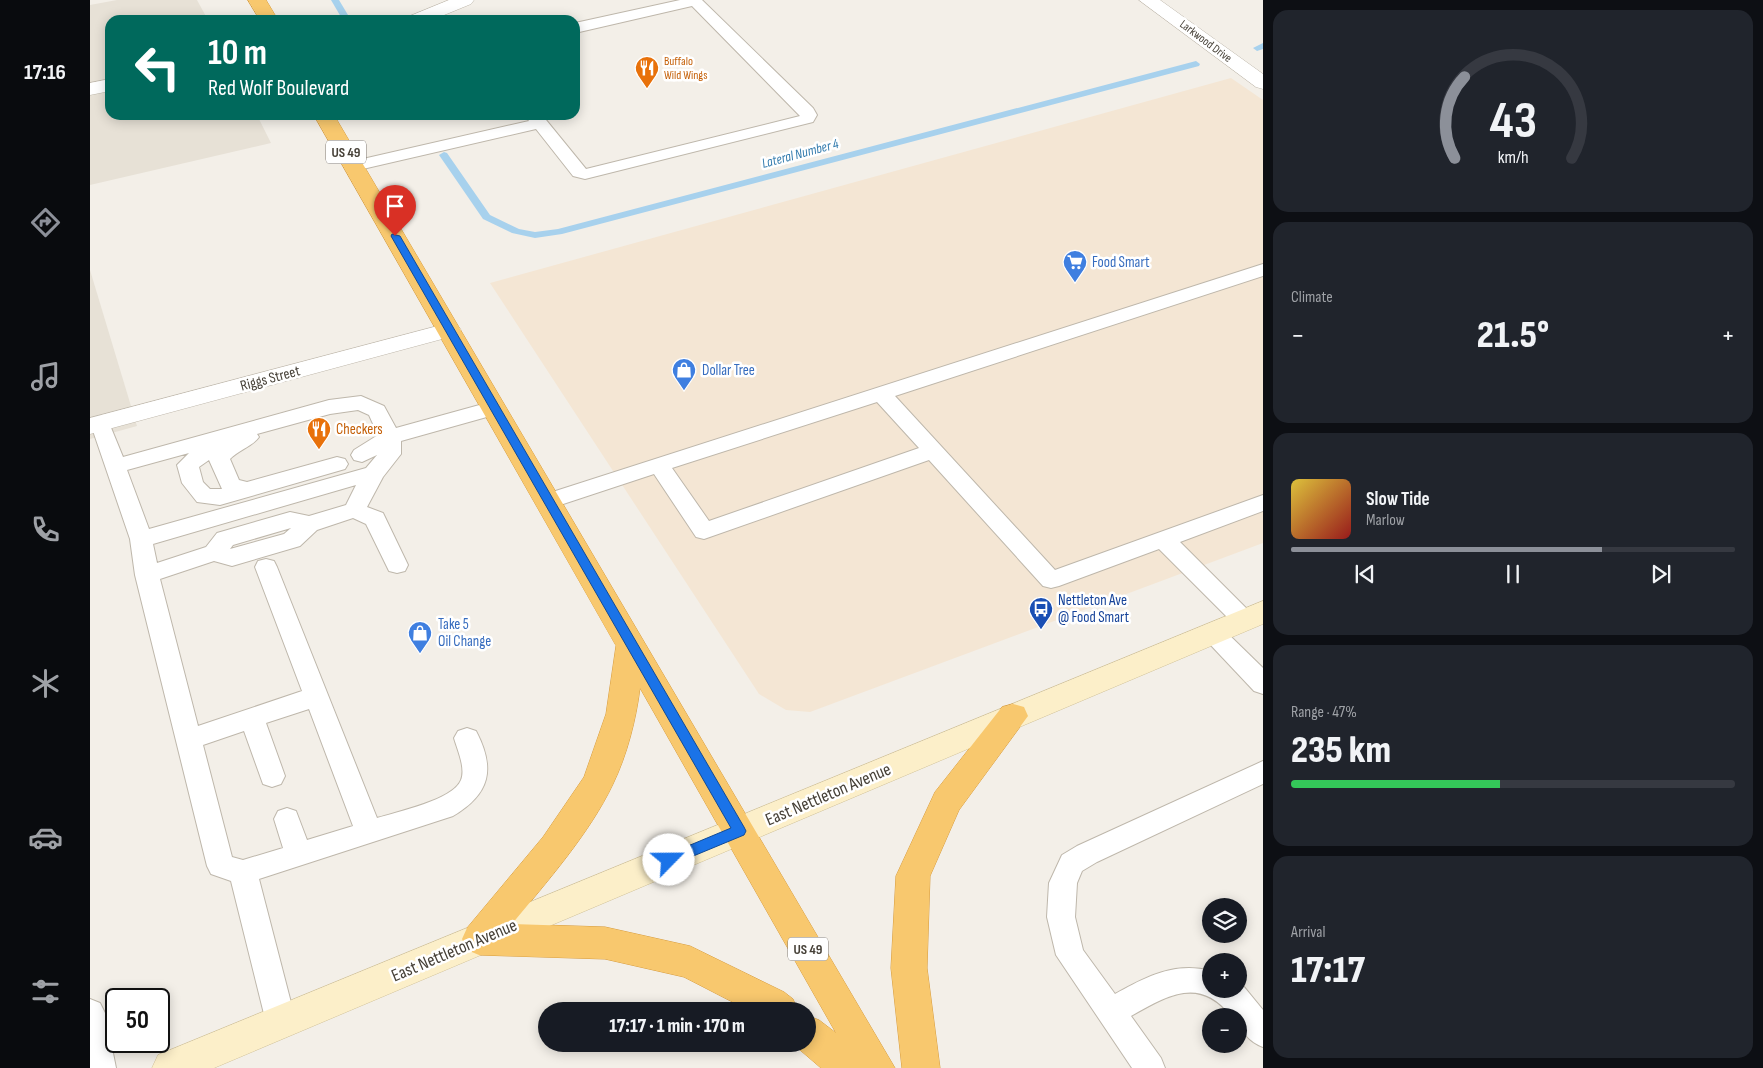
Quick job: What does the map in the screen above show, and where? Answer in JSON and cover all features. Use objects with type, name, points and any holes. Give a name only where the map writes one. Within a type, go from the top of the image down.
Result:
[{"type":"highway","points":[[257,0],[266,15]]},
{"type":"highway","name":"US 49","points":[[327,120],[876,1068]]},
{"type":"highway","points":[[480,939],[555,847],[598,782],[621,714],[631,644]]},
{"type":"highway","points":[[921,1068],[909,968],[913,876],[946,802],[1013,716]]},
{"type":"highway","points":[[480,939],[604,943],[690,962],[767,1002]]},
{"type":"highway","points":[[816,1040],[846,1068]]},
{"type":"main road","name":"East Nettleton Avenue","points":[[171,1068],[1253,616]]},
{"type":"street","points":[[428,15],[465,0]]},
{"type":"street","name":"Larkwood Drive","points":[[1148,0],[1194,30],[1263,84]]},
{"type":"street","points":[[90,89],[105,85]]},
{"type":"street","name":"Riggs Street","points":[[95,425],[450,330]]},
{"type":"lane","points":[[537,120],[579,172],[585,174],[807,119],[809,115],[694,1],[580,27]]},
{"type":"lane","points":[[354,166],[532,120]]},
{"type":"lane","points":[[548,501],[1263,270]]},
{"type":"lane","points":[[882,394],[1051,580],[1263,503]]},
{"type":"lane","points":[[116,466],[330,407],[361,403],[377,411],[390,437],[390,454],[374,473],[354,510]]},
{"type":"lane","points":[[362,455],[390,437],[494,408]]},
{"type":"lane","points":[[280,421],[231,445],[199,456],[188,465],[188,471],[196,491],[205,497],[220,497],[337,464]]},
{"type":"lane","points":[[95,425],[116,466],[142,539],[147,575],[221,866],[243,872],[444,808],[465,797],[473,783],[476,770],[467,738]]},
{"type":"lane","points":[[231,445],[220,458],[230,485],[247,490]]},
{"type":"lane","points":[[659,465],[704,531],[933,451]]},
{"type":"lane","points":[[142,539],[374,473]]},
{"type":"lane","points":[[147,575],[214,553],[232,558],[292,540],[309,524],[354,510],[375,519],[397,565]]},
{"type":"lane","points":[[1164,539],[1253,616]]},
{"type":"lane","points":[[266,567],[318,696],[369,832]]},
{"type":"lane","points":[[1213,632],[1263,684]]},
{"type":"lane","points":[[189,739],[318,696]]},
{"type":"lane","points":[[252,718],[272,776]]},
{"type":"lane","points":[[1150,1068],[1070,955],[1061,917],[1063,883],[1072,863],[1087,854],[1263,772]]},
{"type":"lane","points":[[287,819],[299,855]]},
{"type":"lane","points":[[243,872],[281,1022]]},
{"type":"lane","points":[[1110,1012],[1174,980],[1202,980]]},
{"type":"lane","points":[[1235,998],[1263,1033]]},
{"type":"lane","points":[[90,1013],[101,1068]]},
{"type":"shaded area","points":[[117,0],[197,0],[205,15],[105,15],[105,120],[260,120],[271,143],[90,185],[90,5]]},
{"type":"shaded area","points":[[1231,78],[1263,100],[1263,543],[810,712],[786,710],[759,694],[490,283]]},
{"type":"shaded area","points":[[90,270],[137,426],[90,439]]},
{"type":"waterway","name":"Lateral Number 4","points":[[335,0],[344,15]]},
{"type":"waterway","points":[[1257,48],[1263,46]]},
{"type":"waterway","name":"Lateral Number 4","points":[[444,155],[486,217],[516,231],[535,235],[558,232],[1196,64]]},
{"type":"place","name":"Buffalo Wild Wings","points":[[647,89]]},
{"type":"place","name":"Food Smart","points":[[1075,283]]},
{"type":"place","name":"Dollar Tree","points":[[684,391]]},
{"type":"place","name":"Checkers","points":[[319,450]]},
{"type":"place","name":"Nettleton Ave @ Food Smart","points":[[1041,630]]},
{"type":"place","name":"Take 5 Oil Change","points":[[420,654]]},
{"type":"route","points":[[395,236],[739,831],[669,860]]}]
